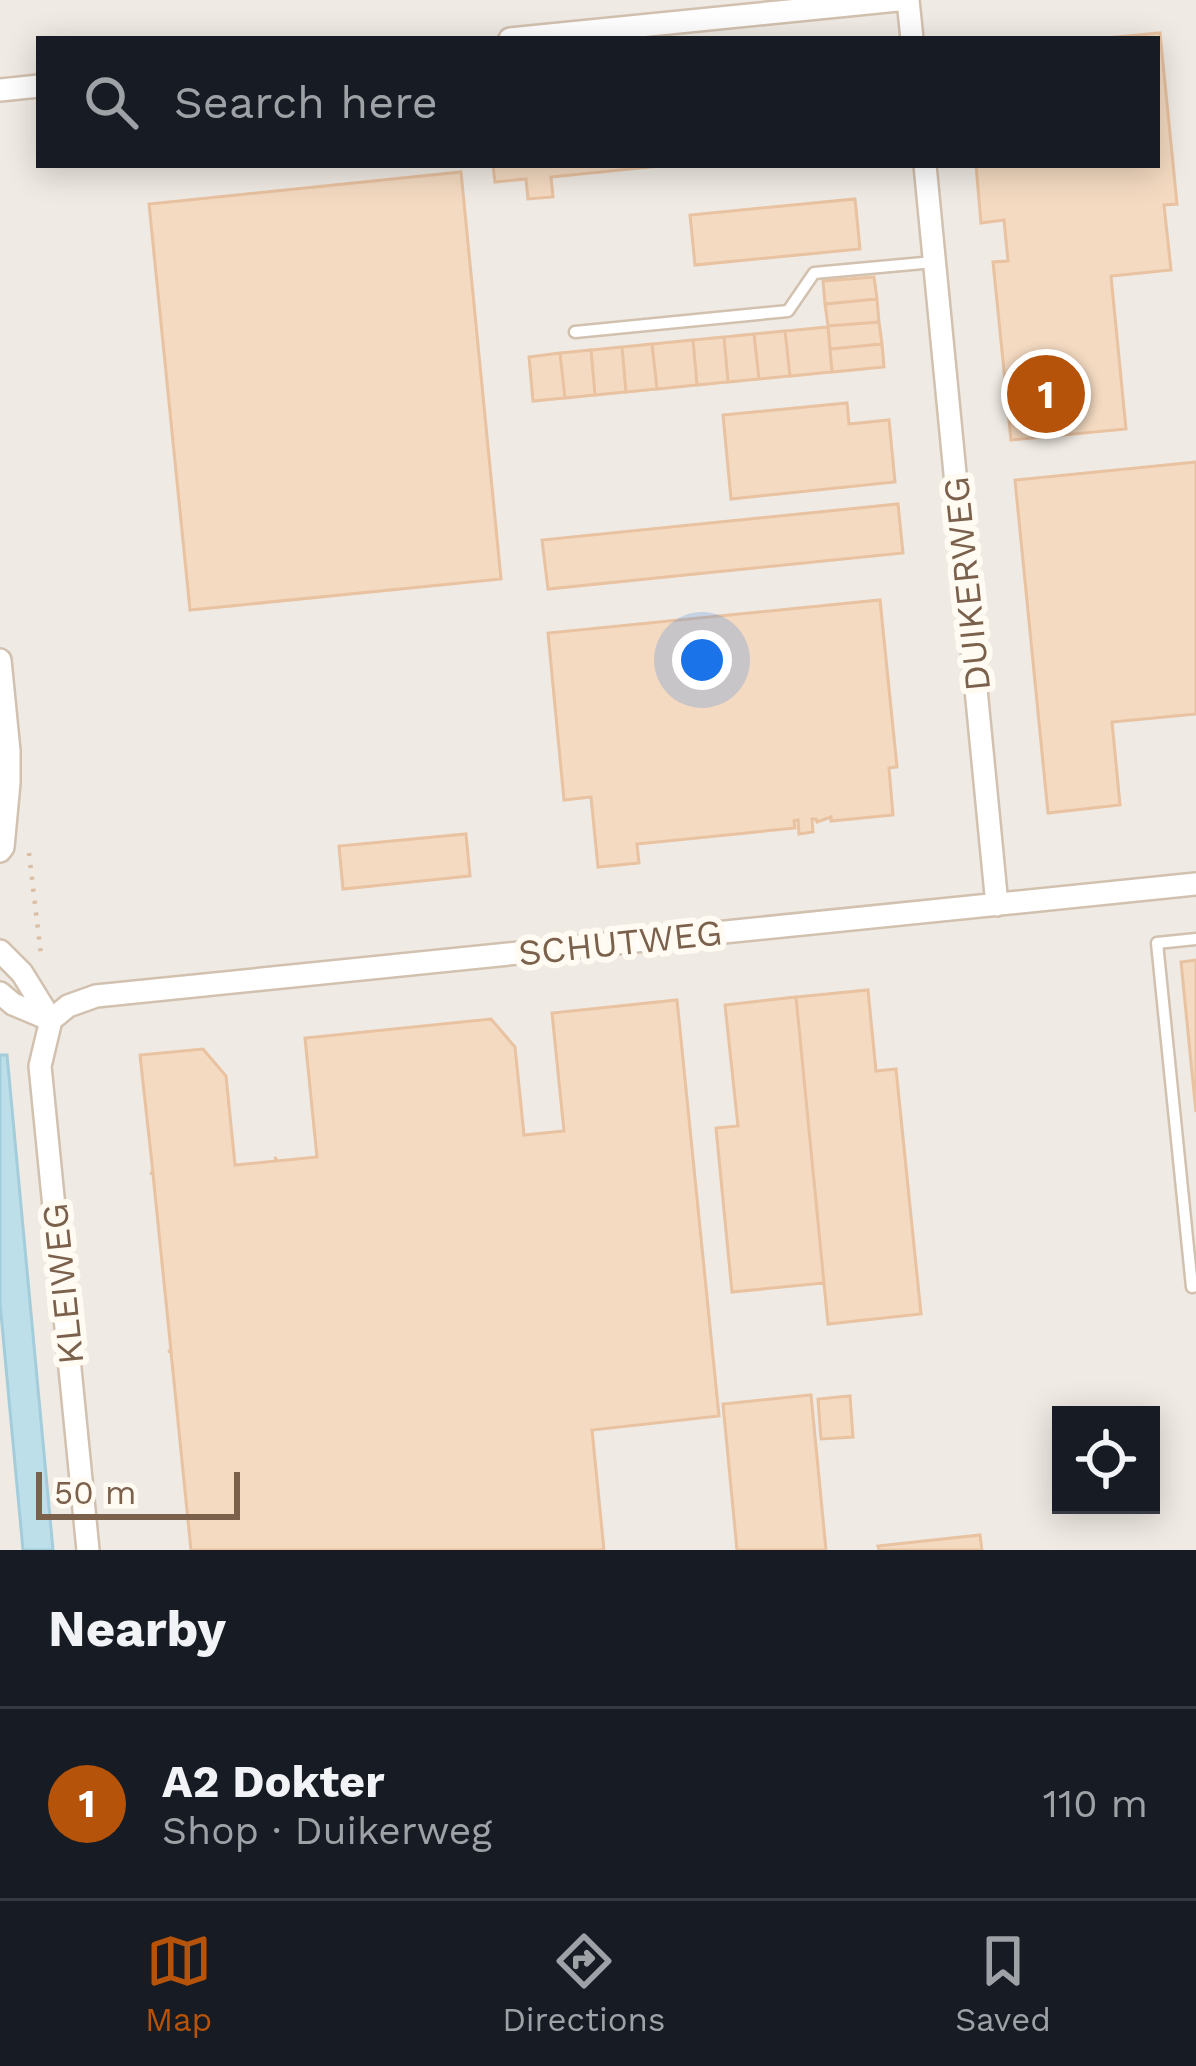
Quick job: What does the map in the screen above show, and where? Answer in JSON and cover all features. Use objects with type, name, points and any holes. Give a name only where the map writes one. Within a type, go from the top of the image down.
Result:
[{"type":"street","points":[[539,36],[898,0]]},
{"type":"street","points":[[908,0],[912,36]]},
{"type":"street","points":[[0,90],[36,86]]},
{"type":"street","name":"DUIKERWEG","points":[[925,168],[997,905]]},
{"type":"street","points":[[0,660],[9,751],[0,850]]},
{"type":"street","name":"SCHUTWEG","points":[[51,1020],[68,1006],[96,996],[1196,884]]},
{"type":"street","points":[[0,951],[22,973],[51,1020]]},
{"type":"street","points":[[0,993],[13,1004],[51,1020]]},
{"type":"street","name":"KLEIWEG","points":[[51,1020],[40,1066],[88,1550]]},
{"type":"lane","points":[[574,332],[788,311],[814,273],[934,262]]},
{"type":"lane","points":[[1196,939],[1157,943],[1192,1287],[1196,1286]]},
{"type":"path","points":[[28,844],[43,971]]},
{"type":"shaded area","points":[[0,0],[1196,0],[1196,1550],[0,1550]]},
{"type":"water","points":[[0,1055],[7,1055],[53,1550],[23,1550],[0,1303]]},
{"type":"building","points":[[1160,33],[1177,204],[1164,205],[1171,270],[1111,276],[1126,429],[1011,440],[993,262],[1008,261],[1004,220],[981,223],[976,168],[1160,168],[1160,36],[1128,36]]},
{"type":"building","points":[[493,168],[640,168],[551,177],[553,197],[528,199],[526,179],[495,182]]},
{"type":"building","points":[[461,172],[501,579],[190,610],[149,204]]},
{"type":"building","points":[[855,199],[860,249],[695,265],[690,215]]},
{"type":"building","points":[[874,277],[877,299],[825,304],[823,281]]},
{"type":"building","points":[[877,299],[879,322],[828,326],[825,304]]},
{"type":"building","points":[[879,322],[882,344],[830,349],[828,326]]},
{"type":"building","points":[[828,327],[832,372],[790,376],[785,331]]},
{"type":"building","points":[[785,331],[790,376],[759,379],[754,334]]},
{"type":"building","points":[[754,334],[759,379],[728,382],[724,337]]},
{"type":"building","points":[[724,337],[728,382],[697,385],[693,340]]},
{"type":"building","points":[[693,340],[697,385],[657,389],[652,344]]},
{"type":"building","points":[[652,344],[657,389],[626,392],[622,347]]},
{"type":"building","points":[[882,344],[884,367],[832,372],[830,349]]},
{"type":"building","points":[[622,347],[626,392],[595,395],[591,350]]},
{"type":"building","points":[[591,350],[595,395],[565,398],[560,353]]},
{"type":"building","points":[[560,353],[565,398],[533,401],[529,357]]},
{"type":"building","points":[[847,403],[849,424],[889,420],[895,482],[731,499],[723,415]]},
{"type":"building","points":[[1196,462],[1196,714],[1112,722],[1120,805],[1048,813],[1015,480]]},
{"type":"building","points":[[898,504],[903,553],[548,589],[542,540]]},
{"type":"building","points":[[880,600],[897,767],[889,768],[893,815],[812,819],[813,832],[799,834],[798,820],[795,828],[637,844],[639,863],[598,867],[591,797],[564,800],[548,633]]},
{"type":"building","points":[[466,834],[470,876],[343,889],[339,846]]},
{"type":"building","points":[[1196,960],[1196,1112],[1181,962]]},
{"type":"building","points":[[868,990],[876,1071],[896,1069],[921,1314],[828,1324],[796,997]]},
{"type":"building","points":[[796,997],[824,1283],[732,1292],[716,1128],[738,1126],[725,1005]]},
{"type":"building","points":[[677,1000],[719,1416],[592,1430],[604,1550],[191,1550],[140,1055],[203,1049],[226,1076],[235,1165],[276,1161],[275,1157],[277,1161],[317,1157],[305,1038],[491,1019],[515,1047],[524,1135],[564,1131],[552,1013]]},
{"type":"building","points":[[811,1395],[826,1550],[737,1550],[723,1404]]},
{"type":"building","points":[[850,1396],[853,1437],[821,1439],[818,1399]]},
{"type":"building","points":[[980,1535],[982,1550],[879,1550],[878,1546]]},
{"type":"place","name":"A2 Dokter","points":[[1046,394]]}]
